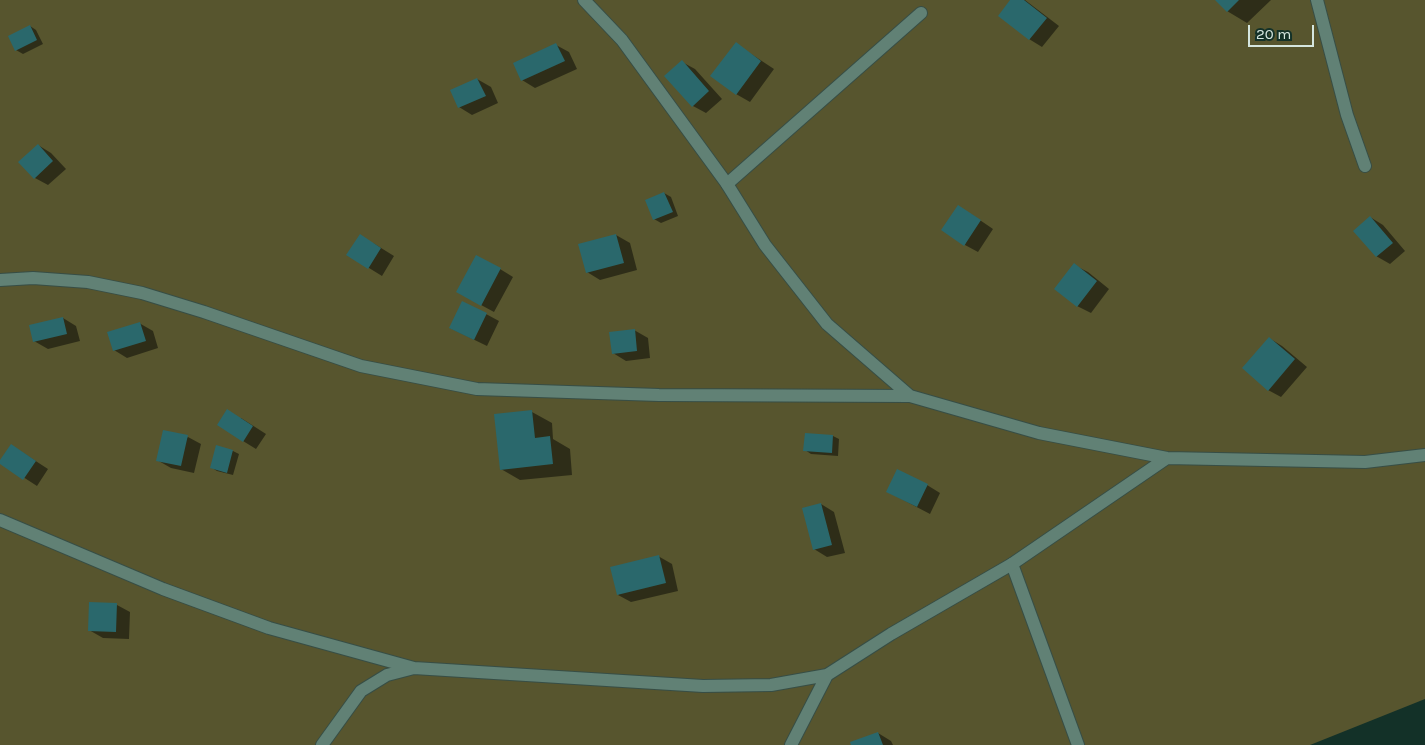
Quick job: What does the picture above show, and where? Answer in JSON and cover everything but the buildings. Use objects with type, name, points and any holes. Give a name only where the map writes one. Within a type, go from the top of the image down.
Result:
[{"type":"street","points":[[584,0],[622,40],[727,184],[765,245],[827,324],[910,396]]},
{"type":"street","points":[[1317,0],[1346,114],[1365,166]]},
{"type":"street","points":[[727,184],[921,12]]},
{"type":"street","points":[[0,280],[33,278],[88,282],[142,293],[362,366],[478,389],[659,396],[910,396],[1039,432],[1167,458],[1366,462],[1425,455]]},
{"type":"street","points":[[0,520],[163,589],[269,628],[414,668],[703,686],[771,685],[827,675],[891,634],[1012,564],[1167,458]]},
{"type":"street","points":[[1012,564],[1078,745]]},
{"type":"street","points":[[322,745],[362,691],[387,675],[414,668]]},
{"type":"street","points":[[791,745],[827,675]]},
{"type":"shaded area","points":[[0,0],[1425,0],[1425,699],[1310,745],[0,745]]}]
